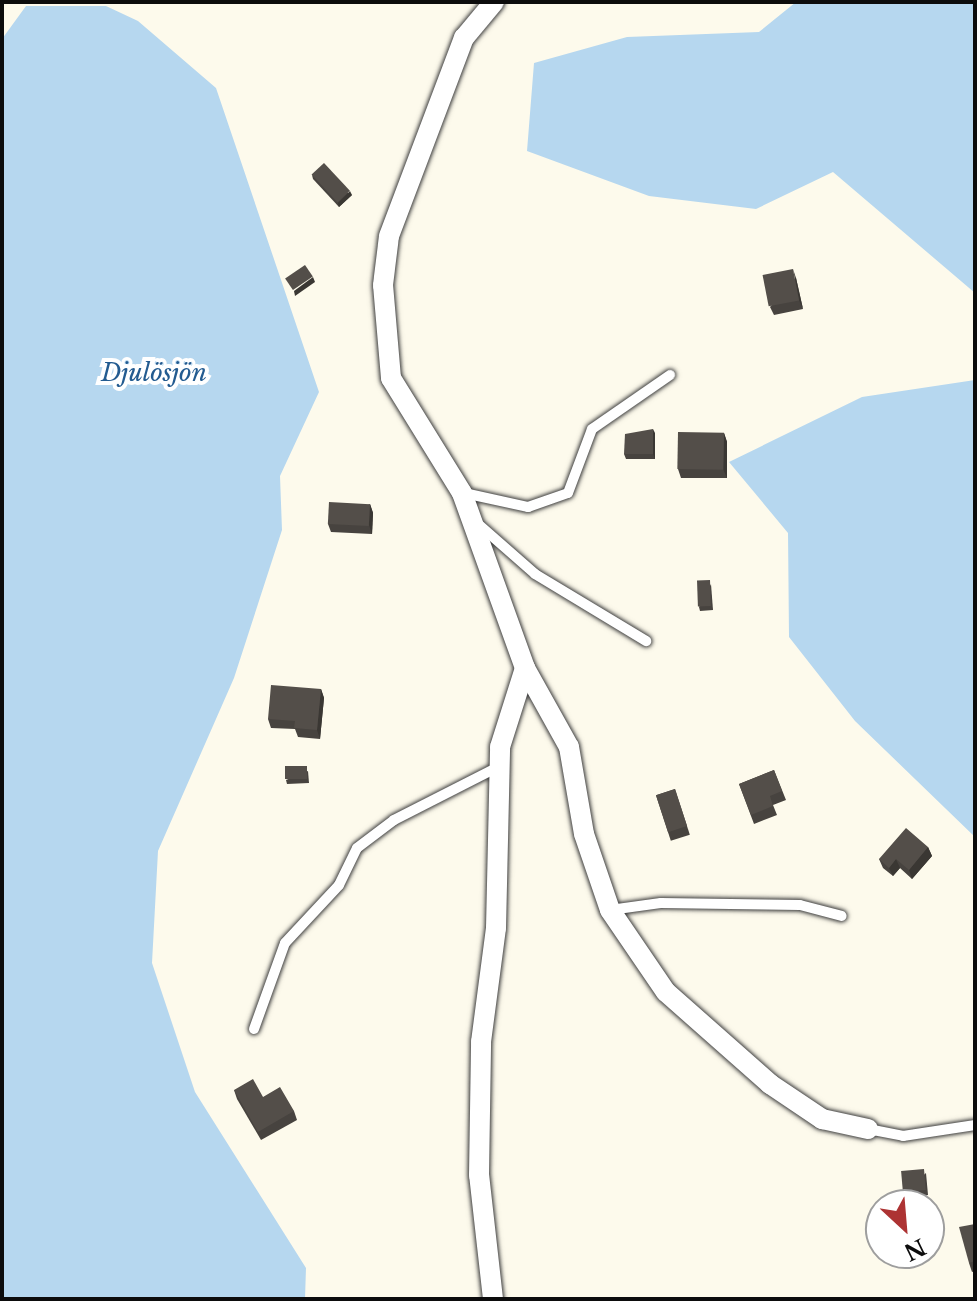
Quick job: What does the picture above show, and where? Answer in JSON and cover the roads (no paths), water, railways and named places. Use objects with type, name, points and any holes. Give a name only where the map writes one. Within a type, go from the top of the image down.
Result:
[{"type":"street","points":[[494,2],[464,38],[389,236],[383,285],[391,378],[462,493],[525,668],[569,747],[584,834],[610,910],[666,992],[738,1057],[822,1119],[868,1129]]},
{"type":"street","points":[[493,1299],[479,1175],[498,767],[525,668]]},
{"type":"lane","points":[[462,493],[528,507],[568,493],[592,429],[670,375]]},
{"type":"lane","points":[[472,520],[535,574],[646,641]]},
{"type":"lane","points":[[254,1029],[285,943],[339,885],[357,848],[394,820],[498,767]]},
{"type":"lane","points":[[610,910],[661,903],[800,905],[842,916]]},
{"type":"lane","points":[[868,1129],[903,1136],[975,1125]]},
{"type":"water","points":[[796,2],[975,2],[975,293],[833,172],[756,209],[649,196],[527,151],[534,63],[627,37],[759,32]]},
{"type":"water","name":"Djulösjön","points":[[26,6],[106,6],[138,21],[216,88],[319,392],[280,476],[282,530],[234,678],[158,851],[152,963],[195,1092],[306,1268],[305,1299],[2,1299],[2,39]]},
{"type":"water","points":[[975,380],[975,837],[855,721],[789,637],[788,533],[729,462],[862,397]]}]
